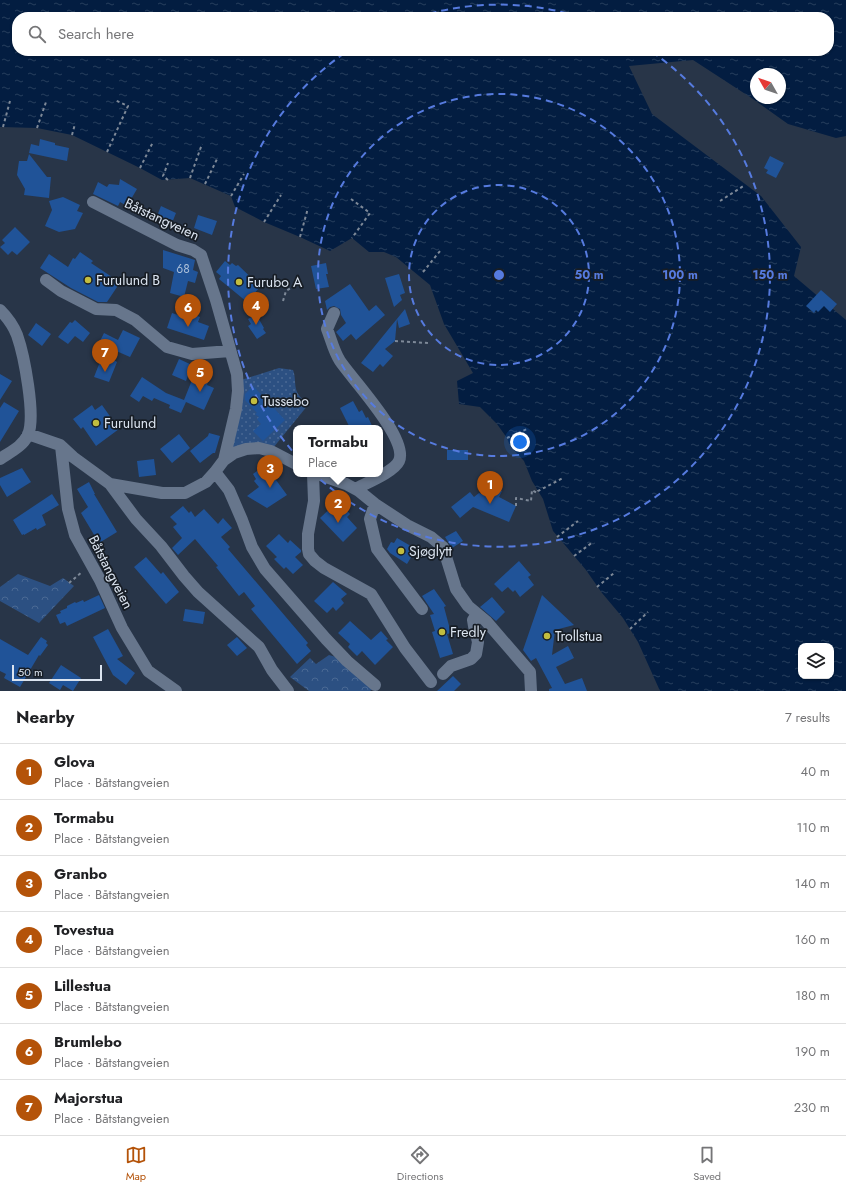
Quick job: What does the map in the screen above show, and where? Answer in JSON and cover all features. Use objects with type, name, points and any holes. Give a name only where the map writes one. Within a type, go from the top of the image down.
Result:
[{"type":"street","name":"Båtstangveien","points":[[28,434],[55,442],[110,484],[162,493],[185,493],[206,482],[216,472],[224,460],[236,409],[238,391],[237,374],[216,300],[201,255],[193,250],[176,245],[93,202]]},
{"type":"street","points":[[46,280],[61,291],[96,309],[116,310],[135,320],[167,347],[192,354],[230,351]]},
{"type":"street","points":[[0,310],[12,325],[21,350],[30,401],[31,420],[28,434],[22,443],[0,459]]},
{"type":"street","points":[[334,313],[327,330],[338,359],[379,411],[392,432],[400,452],[400,459],[395,467],[383,474]]},
{"type":"street","name":"Båtstangveien","points":[[61,446],[68,509],[75,535],[122,628],[148,671],[176,691]]},
{"type":"street","name":"Båtstangveien","points":[[224,460],[234,453],[246,449],[259,448],[271,451],[293,462]]},
{"type":"street","points":[[216,472],[228,490],[242,520],[252,547],[265,569],[326,639],[375,685]]},
{"type":"street","points":[[313,477],[314,497],[308,534],[309,554],[324,568],[371,594],[405,648],[431,682]]},
{"type":"street","points":[[326,477],[355,489],[407,525],[431,536],[443,547],[456,589],[468,606],[486,621],[530,672],[531,691]]},
{"type":"street","points":[[355,489],[377,477]]},
{"type":"street","points":[[110,484],[136,519],[161,546],[198,592],[259,647],[272,670],[288,691]]},
{"type":"street","points":[[375,504],[370,519],[377,549],[422,609]]},
{"type":"street","points":[[443,674],[451,666],[471,659],[476,654],[478,642],[473,620],[477,614]]},
{"type":"path","points":[[108,152],[128,106],[115,100]]},
{"type":"path","points":[[3,127],[10,101]]},
{"type":"path","points":[[37,128],[46,102]]},
{"type":"path","points":[[72,135],[75,124]]},
{"type":"path","points":[[140,168],[153,142]]},
{"type":"path","points":[[190,178],[202,144]]},
{"type":"path","points":[[205,184],[218,156]]},
{"type":"path","points":[[168,163],[163,176],[168,180]]},
{"type":"path","points":[[231,196],[244,174]]},
{"type":"path","points":[[720,201],[745,184]]},
{"type":"path","points":[[264,222],[281,194]]},
{"type":"path","points":[[351,199],[370,213],[352,238]]},
{"type":"path","points":[[300,237],[308,208]]},
{"type":"path","points":[[423,272],[440,251]]},
{"type":"path","points":[[283,301],[286,291],[294,286]]},
{"type":"path","points":[[395,341],[428,343]]},
{"type":"path","points":[[507,438],[527,429]]},
{"type":"path","points":[[516,506],[516,498],[531,501],[532,490],[537,493],[538,491],[563,478]]},
{"type":"path","points":[[557,536],[578,521]]},
{"type":"path","points":[[574,556],[593,542]]},
{"type":"path","points":[[69,583],[91,565]]},
{"type":"path","points":[[598,587],[614,573]]},
{"type":"path","points":[[630,629],[648,612]]},
{"type":"green space","points":[[279,368],[293,370],[297,392],[308,405],[273,448],[236,449],[230,446],[241,380]]},
{"type":"green space","points":[[18,574],[50,586],[63,578],[74,586],[39,623],[0,601],[0,587]]},
{"type":"green space","points":[[329,655],[336,657],[373,688],[370,691],[309,691],[290,677],[310,658],[316,664]]},
{"type":"water","points":[[0,0],[846,0],[846,136],[836,138],[788,124],[760,104],[786,104],[786,68],[750,68],[750,97],[693,60],[629,66],[652,114],[761,196],[801,247],[794,276],[846,320],[846,691],[660,691],[638,642],[623,618],[602,593],[586,570],[553,531],[543,499],[532,481],[524,461],[510,446],[507,438],[497,424],[480,407],[459,404],[457,381],[473,373],[444,324],[430,285],[396,257],[384,252],[369,252],[352,238],[330,251],[264,222],[235,207],[231,196],[190,178],[162,180],[72,135],[37,128],[0,127]]},
{"type":"building","points":[[40,139],[55,143],[55,145],[69,148],[67,161],[29,153],[31,144],[39,146]]},
{"type":"building","points":[[29,154],[47,177],[51,177],[49,198],[24,195],[25,189],[17,175],[19,161],[27,161]]},
{"type":"building","points":[[770,156],[784,163],[776,178],[766,173],[768,170],[764,168]]},
{"type":"building","points":[[120,179],[137,189],[127,206],[120,202],[118,206],[93,194],[98,182],[107,187],[109,184],[119,185]]},
{"type":"building","points":[[63,197],[80,205],[77,211],[83,213],[75,229],[59,232],[45,226],[52,210],[49,201]]},
{"type":"building","points":[[161,206],[176,213],[172,223],[157,216]]},
{"type":"building","points":[[198,215],[217,221],[212,235],[194,228]]},
{"type":"building","points":[[15,227],[30,242],[17,255],[12,251],[8,255],[0,247],[5,243],[2,240]]},
{"type":"building","points":[[163,250],[195,260],[193,270],[198,272],[195,283],[188,281],[184,297],[170,293],[174,272],[163,268]]},
{"type":"building","name":"Furulund B","points":[[80,252],[93,261],[91,263],[115,279],[114,281],[119,284],[107,302],[98,302],[71,288],[40,268],[49,254],[68,267],[73,258],[75,259]]},
{"type":"building","name":"Furubo A","points":[[225,261],[230,265],[232,263],[236,266],[238,265],[259,285],[259,288],[247,302],[219,279],[221,276],[216,272]]},
{"type":"building","points":[[326,263],[328,274],[326,274],[329,287],[316,289],[311,266]]},
{"type":"building","points":[[399,274],[405,293],[400,295],[402,300],[394,307],[385,278]]},
{"type":"building","points":[[350,284],[369,311],[376,305],[385,315],[356,340],[351,334],[343,341],[336,332],[346,323],[341,315],[340,309],[334,306],[327,310],[325,301]]},
{"type":"building","points":[[821,290],[837,304],[830,312],[824,306],[818,312],[816,310],[814,313],[806,306]]},
{"type":"building","points":[[405,309],[410,324],[399,328],[397,319],[395,341],[385,349],[393,356],[383,367],[380,364],[373,372],[361,363]]},
{"type":"building","points":[[185,312],[200,317],[198,322],[209,326],[204,340],[167,328],[172,313],[184,317]]},
{"type":"building","points":[[256,314],[266,333],[257,339],[248,326],[251,324],[248,319]]},
{"type":"building","points":[[75,320],[90,333],[83,342],[75,336],[68,344],[58,337],[70,322],[72,323]]},
{"type":"building","points":[[36,323],[51,334],[42,346],[28,335]]},
{"type":"building","points":[[123,330],[140,338],[130,357],[114,350],[110,357],[117,362],[109,382],[94,377],[105,349],[98,345],[104,333],[118,340]]},
{"type":"building","points":[[179,359],[192,365],[186,381],[172,375]]},
{"type":"building","points":[[0,374],[12,381],[0,400]]},
{"type":"building","points":[[194,375],[208,382],[207,385],[214,388],[204,410],[186,402],[181,413],[169,408],[170,405],[154,398],[152,401],[143,396],[139,402],[130,396],[142,377],[166,393],[184,400]]},
{"type":"building","name":"Tussebo","points":[[253,386],[285,420],[263,441],[253,431],[261,424],[257,419],[259,417],[245,400],[245,394]]},
{"type":"building","points":[[353,401],[359,412],[362,410],[366,418],[368,417],[372,425],[348,425],[340,408]]},
{"type":"building","points":[[4,402],[19,411],[0,442],[0,408]]},
{"type":"building","name":"Furulund","points":[[92,405],[95,410],[102,405],[119,429],[96,446],[83,427],[81,429],[73,419]]},
{"type":"building","points":[[209,433],[220,436],[215,453],[200,463],[190,451],[208,436]]},
{"type":"building","points":[[179,434],[190,448],[172,463],[160,449]]},
{"type":"building","points":[[447,450],[468,450],[468,460],[447,460]]},
{"type":"building","points":[[154,459],[156,475],[139,477],[137,461]]},
{"type":"building","points":[[265,465],[287,495],[267,508],[247,496],[259,487],[254,481],[256,479],[253,474]]},
{"type":"building","points":[[22,468],[31,482],[7,497],[0,485],[0,478]]},
{"type":"building","points":[[89,482],[94,494],[117,532],[99,543],[81,513],[88,507],[77,489]]},
{"type":"building","points":[[488,485],[502,491],[499,497],[516,506],[509,522],[473,507],[460,518],[451,507],[470,492],[474,497],[479,493],[484,495]]},
{"type":"building","points":[[52,494],[59,505],[42,515],[46,525],[22,535],[13,520]]},
{"type":"building","points":[[338,501],[350,514],[347,517],[357,528],[343,542],[320,518]]},
{"type":"building","points":[[183,506],[189,513],[191,511],[195,517],[204,509],[218,524],[223,518],[232,528],[221,537],[230,547],[228,549],[308,643],[306,645],[311,651],[297,664],[251,609],[255,606],[244,592],[239,596],[216,567],[218,566],[195,539],[178,555],[172,548],[182,538],[173,527],[177,524],[170,517]]},
{"type":"building","points":[[456,531],[463,541],[452,548],[445,537]]},
{"type":"building","points":[[279,534],[288,543],[290,540],[301,550],[301,552],[295,557],[303,565],[293,574],[286,567],[284,569],[274,559],[277,557],[266,546]]},
{"type":"building","name":"Sjøglytt","points":[[397,538],[416,549],[407,564],[390,553],[387,549],[391,542],[394,543]]},
{"type":"building","points":[[146,557],[161,574],[163,572],[179,592],[166,604],[134,567]]},
{"type":"building","points":[[519,561],[531,575],[528,577],[534,585],[520,597],[515,590],[513,592],[508,587],[502,592],[494,584]]},
{"type":"building","points":[[333,582],[347,594],[341,599],[344,603],[336,611],[333,607],[327,613],[314,601]]},
{"type":"building","name":"Fredly","points":[[434,589],[446,606],[444,607],[451,633],[447,634],[453,654],[440,658],[432,632],[435,631],[430,615],[434,614],[422,596]]},
{"type":"building","points":[[99,595],[105,608],[67,626],[65,622],[60,624],[56,615],[61,613],[60,611],[75,602],[76,603],[83,600],[84,602]]},
{"type":"building","points":[[542,595],[574,625],[555,630],[552,655],[568,646],[574,658],[556,667],[565,684],[582,678],[587,691],[549,691],[549,689],[552,688],[536,658],[531,661],[523,650]]},
{"type":"building","points":[[492,597],[505,612],[496,621],[480,607]]},
{"type":"building","points":[[185,609],[205,612],[203,624],[183,621]]},
{"type":"building","points":[[350,621],[371,640],[381,631],[388,639],[386,640],[393,647],[375,665],[362,651],[357,656],[348,647],[350,644],[338,633]]},
{"type":"building","points":[[108,629],[123,656],[117,659],[135,673],[126,685],[113,675],[93,637]]},
{"type":"building","points":[[41,637],[47,641],[46,643],[48,645],[40,656],[39,655],[20,687],[4,678],[6,674],[0,671],[0,639],[28,655]]},
{"type":"building","points":[[237,637],[247,648],[237,656],[227,645]]},
{"type":"building","points":[[61,665],[81,678],[73,691],[63,685],[60,690],[49,683]]},
{"type":"building","points":[[453,676],[461,684],[454,691],[437,691]]},
{"type":"place","name":"Furulund B","points":[[88,280]]},
{"type":"place","name":"Furubo A","points":[[239,282]]},
{"type":"place","name":"Tovestua","points":[[256,325]]},
{"type":"place","name":"Brumlebo","points":[[188,327]]},
{"type":"place","name":"Majorstua","points":[[105,372]]},
{"type":"place","name":"Lillestua","points":[[200,392]]},
{"type":"place","name":"Tussebo","points":[[254,401]]},
{"type":"place","name":"Furulund","points":[[96,423]]},
{"type":"place","name":"Granbo","points":[[270,488]]},
{"type":"place","name":"Glova","points":[[490,504]]},
{"type":"place","name":"Tormabu","points":[[338,523]]},
{"type":"place","name":"Sjøglytt","points":[[401,551]]},
{"type":"place","name":"Fredly","points":[[442,632]]},
{"type":"place","name":"Trollstua","points":[[547,636]]}]
